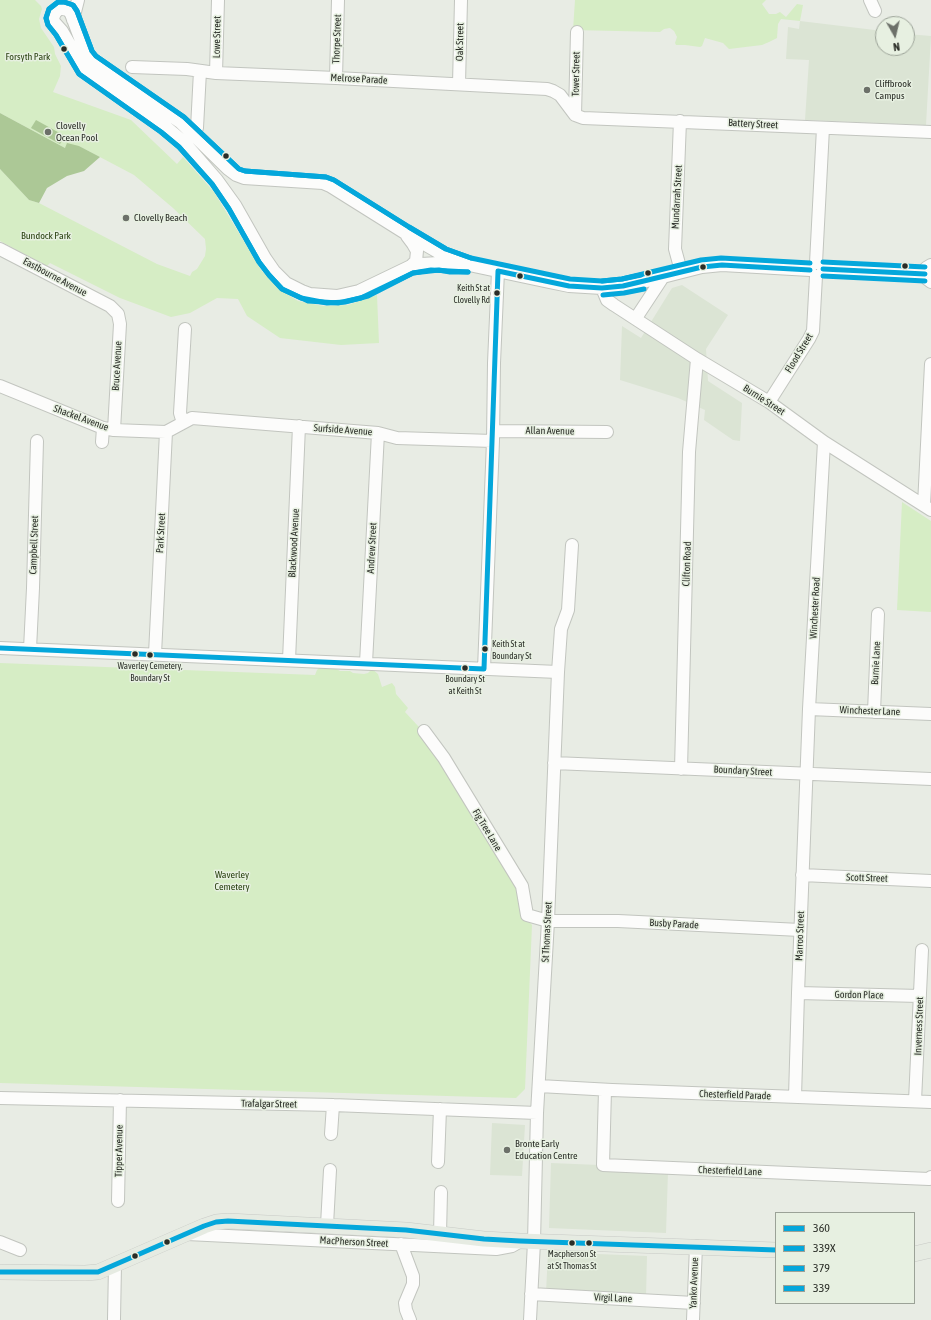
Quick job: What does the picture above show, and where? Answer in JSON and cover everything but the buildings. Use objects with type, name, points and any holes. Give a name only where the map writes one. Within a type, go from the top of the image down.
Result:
[{"type":"main road","name":"MacPherson Street","points":[[0,1272],[98,1272],[204,1226],[216,1222],[228,1221],[406,1230],[484,1239],[775,1250]]},
{"type":"main road","points":[[915,1255],[931,1250]]},
{"type":"main road","points":[[915,1256],[918,1258],[931,1258]]},
{"type":"street","points":[[73,20],[78,0]]},
{"type":"street","name":"Lowe Street","points":[[216,74],[218,0]]},
{"type":"street","name":"Thorpe Street","points":[[336,78],[338,0]]},
{"type":"street","name":"Oak Street","points":[[459,84],[461,0]]},
{"type":"street","points":[[469,265],[443,255],[323,183],[244,178],[236,175],[180,122],[91,61],[86,54],[68,10],[58,9],[54,13],[53,18],[84,70],[165,126],[184,142],[217,180],[235,205],[274,272],[292,286],[310,294],[341,296],[365,289],[411,266],[431,263],[469,265],[569,286],[602,288],[623,286],[702,267],[722,265],[929,274]]},
{"type":"street","name":"Tower Street","points":[[575,115],[577,32]]},
{"type":"street","name":"Melrose Parade","points":[[132,67],[187,69],[216,74],[459,84],[554,91],[560,95],[575,115]]},
{"type":"street","points":[[184,142],[197,128],[200,71]]},
{"type":"street","name":"Battery Street","points":[[575,115],[583,118],[931,132]]},
{"type":"street","name":"Mundarrah Street","points":[[680,121],[674,249],[681,272]]},
{"type":"street","name":"Flood Street","points":[[769,402],[810,339],[813,331],[824,128]]},
{"type":"street","points":[[405,233],[417,251],[416,261],[411,266]]},
{"type":"street","name":"Eastbourne Avenue","points":[[0,249],[110,306]]},
{"type":"street","points":[[484,668],[498,271]]},
{"type":"street","points":[[636,318],[663,276]]},
{"type":"street","name":"Burnie Street","points":[[602,288],[607,300],[697,359],[769,402],[824,442],[928,508]]},
{"type":"street","name":"Bruce Avenue","points":[[102,442],[108,429],[120,324],[118,314],[110,306]]},
{"type":"street","points":[[166,432],[188,420],[180,412],[185,329]]},
{"type":"street","name":"Clifton Road","points":[[681,769],[689,452],[697,359]]},
{"type":"street","points":[[928,508],[931,364]]},
{"type":"street","name":"Shackel Avenue","points":[[0,386],[108,429],[166,432]]},
{"type":"street","name":"Surfside Avenue","points":[[188,420],[378,432],[398,438],[493,436]]},
{"type":"street","name":"Blackwood Avenue","points":[[289,660],[299,426]]},
{"type":"street","name":"Park Street","points":[[155,654],[166,432]]},
{"type":"street","name":"Andrew Street","points":[[366,663],[378,432]]},
{"type":"street","name":"Allan Avenue","points":[[493,436],[607,432]]},
{"type":"street","name":"Campbell Street","points":[[30,649],[37,441]]},
{"type":"street","name":"Winchester Road","points":[[806,774],[824,442]]},
{"type":"street","name":"St Thomas Street","points":[[530,1320],[531,1294],[527,1241],[538,1113],[548,921],[558,672],[561,629],[568,610],[572,545]]},
{"type":"street","name":"Burnie Lane","points":[[874,712],[878,614]]},
{"type":"street","points":[[0,648],[558,672]]},
{"type":"street","name":"Winchester Lane","points":[[809,709],[931,714]]},
{"type":"street","name":"Fig Tree Lane","points":[[424,731],[444,758],[522,886],[527,915],[548,921]]},
{"type":"street","name":"Boundary Street","points":[[554,763],[931,779]]},
{"type":"street","name":"Marroo Street","points":[[795,1097],[806,774]]},
{"type":"street","name":"Scott Street","points":[[802,876],[931,881]]},
{"type":"street","name":"Busby Parade","points":[[548,921],[618,921],[800,930]]},
{"type":"street","name":"Inverness Street","points":[[915,1101],[922,950]]},
{"type":"street","name":"Gordon Place","points":[[798,993],[920,996]]},
{"type":"street","name":"Chesterfield Parade","points":[[539,1086],[605,1090],[931,1102]]},
{"type":"street","name":"Chesterfield Lane","points":[[605,1090],[603,1165],[929,1179],[931,1177]]},
{"type":"street","name":"Trafalgar Street","points":[[0,1098],[333,1105],[538,1113]]},
{"type":"street","name":"Tipper Avenue","points":[[118,1201],[120,1100]]},
{"type":"street","points":[[331,1134],[333,1105]]},
{"type":"street","points":[[438,1162],[440,1109]]},
{"type":"street","points":[[327,1225],[330,1170]]},
{"type":"street","points":[[440,1234],[441,1192]]},
{"type":"street","name":"MacPherson Street","points":[[186,1234],[496,1249],[527,1241]]},
{"type":"street","points":[[0,1242],[20,1250]]},
{"type":"street","points":[[401,1244],[413,1276],[413,1284],[405,1304],[410,1320]]},
{"type":"street","name":"Yanko Avenue","points":[[693,1320],[696,1246]]},
{"type":"street","points":[[114,1319],[116,1265]]},
{"type":"street","name":"Virgil Lane","points":[[531,1294],[694,1302]]},
{"type":"shaded area","name":"Cliffbrook Campus","points":[[800,21],[875,30],[875,56],[915,56],[915,35],[931,36],[926,125],[805,120],[809,60],[786,59],[788,27],[799,29]]},
{"type":"shaded area","points":[[0,113],[65,148],[67,143],[79,146],[100,157],[84,171],[67,176],[47,188],[39,203],[29,200],[0,169]]},
{"type":"shaded area","name":"Clovelly Ocean Pool","points":[[36,120],[65,136],[60,144],[31,128]]},
{"type":"shaded area","points":[[682,285],[728,315],[706,349],[708,381],[742,403],[740,441],[733,440],[704,420],[705,410],[678,398],[620,380],[622,326],[641,338],[672,288]]},
{"type":"shaded area","name":"Bronte Early Education Centre","points":[[492,1123],[525,1125],[522,1176],[490,1175]]},
{"type":"shaded area","points":[[551,1163],[599,1165],[668,1172],[666,1233],[549,1228]]},
{"type":"shaded area","points":[[548,1252],[647,1256],[646,1297],[546,1293]]},
{"type":"green space","name":"Bundock Park","points":[[0,0],[35,0],[41,6],[42,9],[39,19],[41,28],[54,47],[55,54],[61,66],[60,76],[53,92],[131,120],[177,164],[183,157],[214,192],[262,271],[282,291],[298,301],[323,306],[348,305],[377,295],[379,343],[341,345],[280,338],[247,316],[238,299],[217,298],[190,313],[171,317],[120,298],[50,263],[47,266],[0,241],[0,169],[29,200],[39,203],[157,264],[190,276],[192,272],[197,269],[205,256],[206,249],[205,239],[173,208],[134,175],[79,146],[65,148],[0,113]]},
{"type":"green space","points":[[575,0],[766,0],[762,4],[769,14],[776,14],[780,12],[786,17],[797,4],[803,5],[800,21],[781,19],[778,24],[777,38],[762,45],[729,49],[723,43],[705,38],[702,46],[700,47],[676,45],[675,43],[677,37],[674,31],[670,28],[664,29],[660,32],[573,30]]},
{"type":"green space","points":[[902,502],[931,521],[931,612],[897,610]]},
{"type":"green space","name":"Waverley Cemetery","points":[[0,663],[315,675],[319,668],[333,667],[340,671],[350,671],[353,673],[364,674],[368,673],[372,669],[378,674],[382,687],[392,683],[395,687],[396,694],[408,708],[405,712],[418,726],[428,733],[438,759],[516,887],[524,916],[532,925],[525,1089],[516,1098],[0,1083]]},
{"type":"transit line","name":"339X","points":[[468,272],[431,270],[413,273],[368,296],[345,302],[327,303],[301,298],[282,289],[259,262],[229,209],[212,184],[179,147],[161,132],[79,74],[56,35],[48,25],[46,18],[49,9],[58,2],[73,5],[77,11],[92,51],[96,56],[184,117],[239,169],[245,171],[326,177],[334,180],[446,249],[471,258]]},
{"type":"transit line","name":"339","points":[[468,272],[450,272],[439,270],[413,273],[361,298],[338,303],[308,301],[282,289],[259,262],[229,209],[212,184],[179,147],[161,132],[79,74],[56,35],[48,25],[46,18],[49,9],[58,2],[73,5],[77,11],[92,51],[96,56],[184,117],[239,169],[245,171],[326,177],[334,180],[446,249],[471,258],[570,279],[602,281],[622,279],[701,260],[721,258],[810,263]]},
{"type":"transit line","name":"339","points":[[823,262],[925,267]]},
{"type":"transit line","name":"360","points":[[498,271],[569,286],[602,288],[623,286],[702,267],[722,265],[810,270]]},
{"type":"transit line","name":"360","points":[[823,269],[925,274]]},
{"type":"transit line","name":"360","points":[[484,669],[498,271]]},
{"type":"transit line","name":"339X","points":[[602,281],[641,275]]},
{"type":"transit line","name":"339X","points":[[823,276],[925,281]]},
{"type":"transit line","name":"339X","points":[[603,295],[644,289]]},
{"type":"transit line","name":"360","points":[[0,648],[484,669]]},
{"type":"transit line","name":"379","points":[[0,1272],[98,1272],[204,1226],[216,1222],[228,1221],[406,1230],[484,1239],[520,1241],[775,1250]]},
{"type":"place","name":"Cliffbrook Campus","points":[[867,90]]},
{"type":"place","name":"Clovelly Ocean Pool","points":[[48,132]]},
{"type":"place","name":"Clovelly Beach","points":[[126,218]]},
{"type":"place","name":"Keith St at Clovelly Rd","points":[[497,293]]},
{"type":"place","name":"Keith St at Boundary St","points":[[485,649]]},
{"type":"place","name":"Waverley Cemetery, Boundary St","points":[[150,655]]},
{"type":"place","name":"Boundary St at Keith St","points":[[465,668]]},
{"type":"place","name":"Bronte Early Education Centre","points":[[507,1150]]},
{"type":"place","name":"Macpherson St at St Thomas St","points":[[572,1243]]},
{"type":"park label","name":"Forsyth Park","points":[[28,57]]}]
